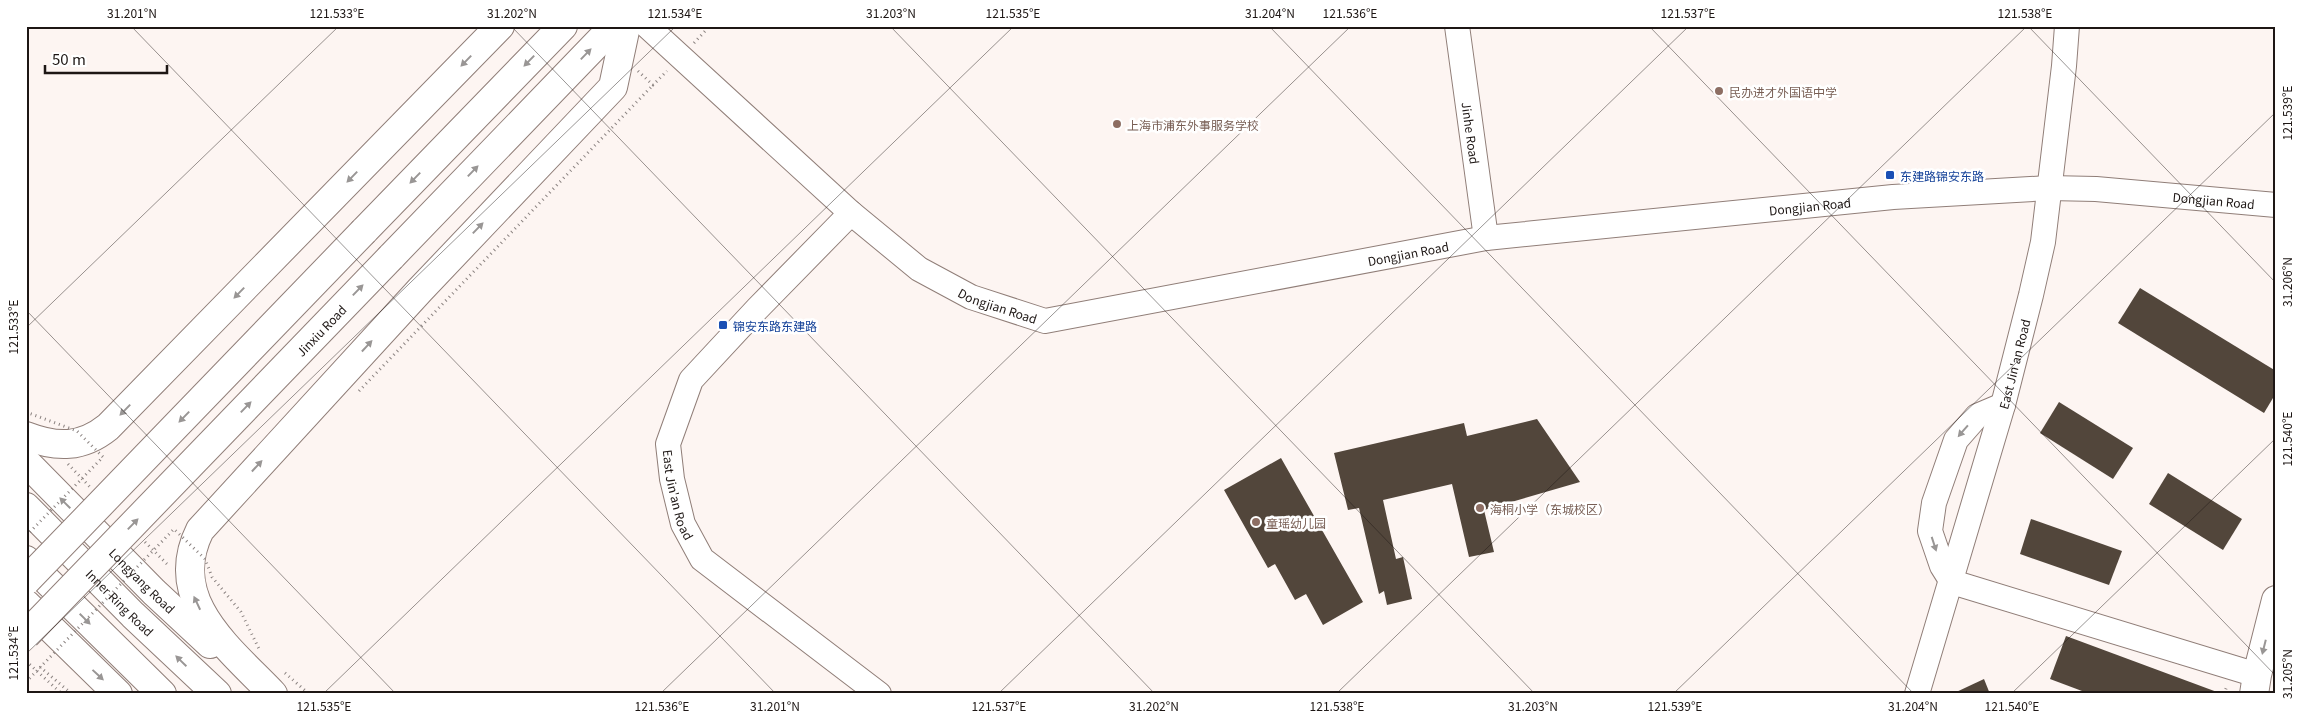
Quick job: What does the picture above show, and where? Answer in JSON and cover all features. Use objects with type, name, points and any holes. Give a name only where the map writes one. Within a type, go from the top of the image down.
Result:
[{"type":"main road","points":[[39,440],[62,446],[81,443],[96,437],[108,427],[500,26]]},
{"type":"main road","points":[[26,581],[563,26]]},
{"type":"main road","name":"Jinxiu Road","points":[[26,635],[614,26]]},
{"type":"main road","points":[[278,683],[230,650],[203,616],[194,598],[190,583],[190,560],[194,542],[209,518],[420,290],[612,87],[626,26]]},
{"type":"main road","name":"Longyang Road","points":[[26,462],[154,592],[264,694]]},
{"type":"main road","name":"Inner Ring Road","points":[[26,507],[133,615],[217,694]]},
{"type":"main road","points":[[26,560],[162,694]]},
{"type":"main road","points":[[2255,684],[2276,600]]},
{"type":"main road","points":[[26,604],[118,694]]},
{"type":"street","name":"Dongjian Road","points":[[647,26],[851,213],[919,269],[971,297],[1045,321],[1486,238],[1893,197],[2049,188],[2096,189],[2276,205]]},
{"type":"street","name":"Jinhe Road","points":[[1457,26],[1486,238]]},
{"type":"street","name":"East Jin'an Road","points":[[1917,694],[1952,582],[2003,405],[2043,242],[2067,26]]},
{"type":"street","name":"East Jin'an Road","points":[[851,213],[744,322],[691,380],[668,444],[672,479],[683,524],[702,559],[879,694]]},
{"type":"street","points":[[2003,405],[1977,416],[1956,440],[1934,503],[1930,531],[1942,566],[1952,582],[2255,684]]},
{"type":"path","points":[[356,394],[654,85]]},
{"type":"path","points":[[26,412],[77,431],[103,457],[26,536]]},
{"type":"path","points":[[39,440],[57,453],[92,488]]},
{"type":"path","points":[[26,682],[174,528],[205,559],[212,577],[241,612],[259,649]]},
{"type":"path","points":[[141,538],[183,580],[190,583]]},
{"type":"path","points":[[205,559],[209,553]]},
{"type":"path","points":[[245,637],[265,655]]},
{"type":"path","points":[[26,661],[62,694]]},
{"type":"path","points":[[40,667],[72,694]]},
{"type":"path","points":[[278,683],[309,694]]},
{"type":"path","points":[[2224,694],[2227,686]]},
{"type":"building","points":[[2140,288],[2276,371],[2276,393],[2264,413],[2118,323]]},
{"type":"building","points":[[2059,402],[2133,448],[2113,479],[2040,433]]},
{"type":"building","points":[[1537,419],[1580,482],[1484,510],[1494,552],[1469,557],[1452,484],[1383,500],[1396,559],[1403,557],[1412,599],[1387,605],[1384,591],[1379,594],[1359,508],[1348,510],[1334,453],[1464,423],[1467,436]]},
{"type":"building","points":[[1281,458],[1363,602],[1323,625],[1306,594],[1295,600],[1275,564],[1268,568],[1224,490]]},
{"type":"building","points":[[2168,473],[2242,519],[2223,550],[2149,504]]},
{"type":"building","points":[[2031,519],[2122,551],[2109,585],[2020,554]]},
{"type":"building","points":[[2066,636],[2217,692],[2217,694],[2090,694],[2050,679]]},
{"type":"building","points":[[1984,679],[1990,694],[1952,694]]},
{"type":"place","name":"民办进才外国语中学","points":[[1719,91]]},
{"type":"place","name":"上海市浦东外事服务学校","points":[[1117,124]]},
{"type":"place","name":"东建路锦安东路","points":[[1890,175]]},
{"type":"place","name":"锦安东路东建路","points":[[723,325]]},
{"type":"place","name":"海桐小学（东城校区）","points":[[1480,508]]},
{"type":"place","name":"童瑶幼儿园","points":[[1256,522]]}]
